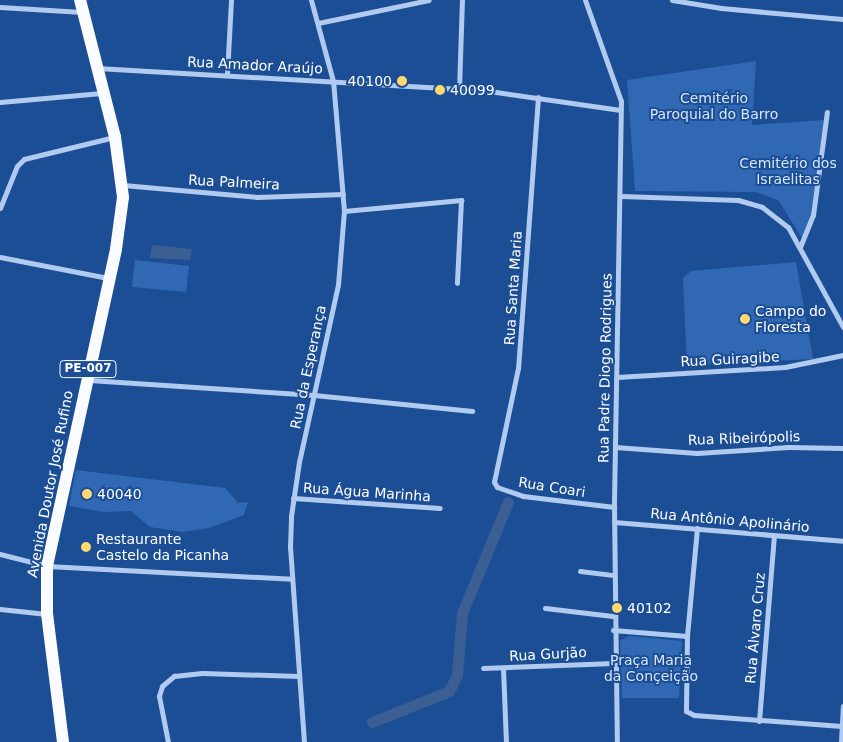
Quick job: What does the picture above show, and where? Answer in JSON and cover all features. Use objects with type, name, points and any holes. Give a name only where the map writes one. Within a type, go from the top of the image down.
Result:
[{"type":"main road","name":"Avenida Doutor José Rufino","points":[[63,742],[47,614],[47,566],[120,229],[123,185],[115,137],[82,6]]},
{"type":"street","points":[[227,74],[231,0]]},
{"type":"street","name":"Rua da Esperança","points":[[304,742],[292,579],[293,498],[338,285],[344,211],[333,80],[310,0]]},
{"type":"street","points":[[318,23],[429,0]]},
{"type":"street","points":[[459,89],[462,0]]},
{"type":"street","name":"Rua Padre Diogo Rodrigues","points":[[585,0],[620,93],[621,110],[613,616],[617,742]]},
{"type":"street","points":[[672,0],[721,8],[843,19]]},
{"type":"street","points":[[0,7],[82,6]]},
{"type":"street","name":"Rua Amador Araújo","points":[[97,68],[333,80],[459,89],[538,97],[621,110]]},
{"type":"street","points":[[0,102],[103,93]]},
{"type":"street","name":"Rua Santa Maria","points":[[494,479],[518,368],[538,97]]},
{"type":"street","points":[[800,247],[813,215],[827,112]]},
{"type":"street","points":[[0,208],[17,166],[24,159],[115,137]]},
{"type":"street","name":"Rua Palmeira","points":[[123,185],[257,197],[343,194]]},
{"type":"street","points":[[621,196],[750,202],[777,218],[800,247],[843,327]]},
{"type":"street","points":[[344,211],[461,200],[457,283]]},
{"type":"street","points":[[0,257],[108,278]]},
{"type":"street","name":"Rua Guiragibe","points":[[617,377],[785,367],[843,355]]},
{"type":"street","points":[[86,380],[314,395],[472,412]]},
{"type":"street","name":"Rua Ribeirópolis","points":[[616,447],[697,453],[789,447],[843,448]]},
{"type":"street","name":"Rua Coari","points":[[494,479],[497,487],[524,496],[614,507]]},
{"type":"street","name":"Rua Água Marinha","points":[[293,498],[440,508]]},
{"type":"street","name":"Rua Antônio Apolinário","points":[[614,522],[843,541]]},
{"type":"street","points":[[697,528],[687,636],[685,707],[687,712],[759,721],[842,726]]},
{"type":"street","name":"Rua Álvaro Cruz","points":[[759,721],[774,536]]},
{"type":"street","points":[[0,554],[47,566],[292,579]]},
{"type":"street","points":[[580,570],[614,575]]},
{"type":"street","points":[[544,608],[613,616]]},
{"type":"street","points":[[0,609],[47,614]]},
{"type":"street","points":[[613,630],[687,636]]},
{"type":"street","name":"Rua Gurjão","points":[[482,668],[614,663]]},
{"type":"street","points":[[503,668],[506,742]]},
{"type":"street","points":[[168,742],[160,696],[162,686],[174,676],[202,673],[299,676]]},
{"type":"street","points":[[842,742],[843,706]]},
{"type":"green space","points":[[756,61],[752,125],[824,120],[810,222],[802,238],[778,200],[756,192],[635,191],[627,80]]},
{"type":"green space","points":[[135,260],[189,266],[186,292],[132,287]]},
{"type":"green space","name":"Campo do Floresta","points":[[796,262],[813,359],[687,365],[683,278],[691,271]]},
{"type":"green space","points":[[76,470],[225,488],[238,503],[248,502],[244,515],[209,528],[182,532],[150,527],[131,511],[104,512],[69,506]]},
{"type":"green space","name":"Praça Maria da Conçeição","points":[[629,636],[682,641],[679,698],[622,698],[620,641]]},
{"type":"shaded area","points":[[152,245],[192,249],[190,260],[150,258]]},
{"type":"waterway","points":[[372,722],[449,691],[457,675],[462,613],[508,502]]},
{"type":"place","name":"40100","points":[[402,81]]},
{"type":"place","name":"40099","points":[[440,90]]},
{"type":"place","name":"Campo do Floresta","points":[[745,319]]},
{"type":"place","name":"40040","points":[[87,494]]},
{"type":"place","name":"Restaurante Castelo da Picanha","points":[[86,547]]},
{"type":"place","name":"40102","points":[[617,608]]},
{"type":"park label","name":"Cemitério Paroquial do Barro","points":[[714,106]]},
{"type":"park label","name":"Cemitério dos Israelitas","points":[[788,172]]}]
